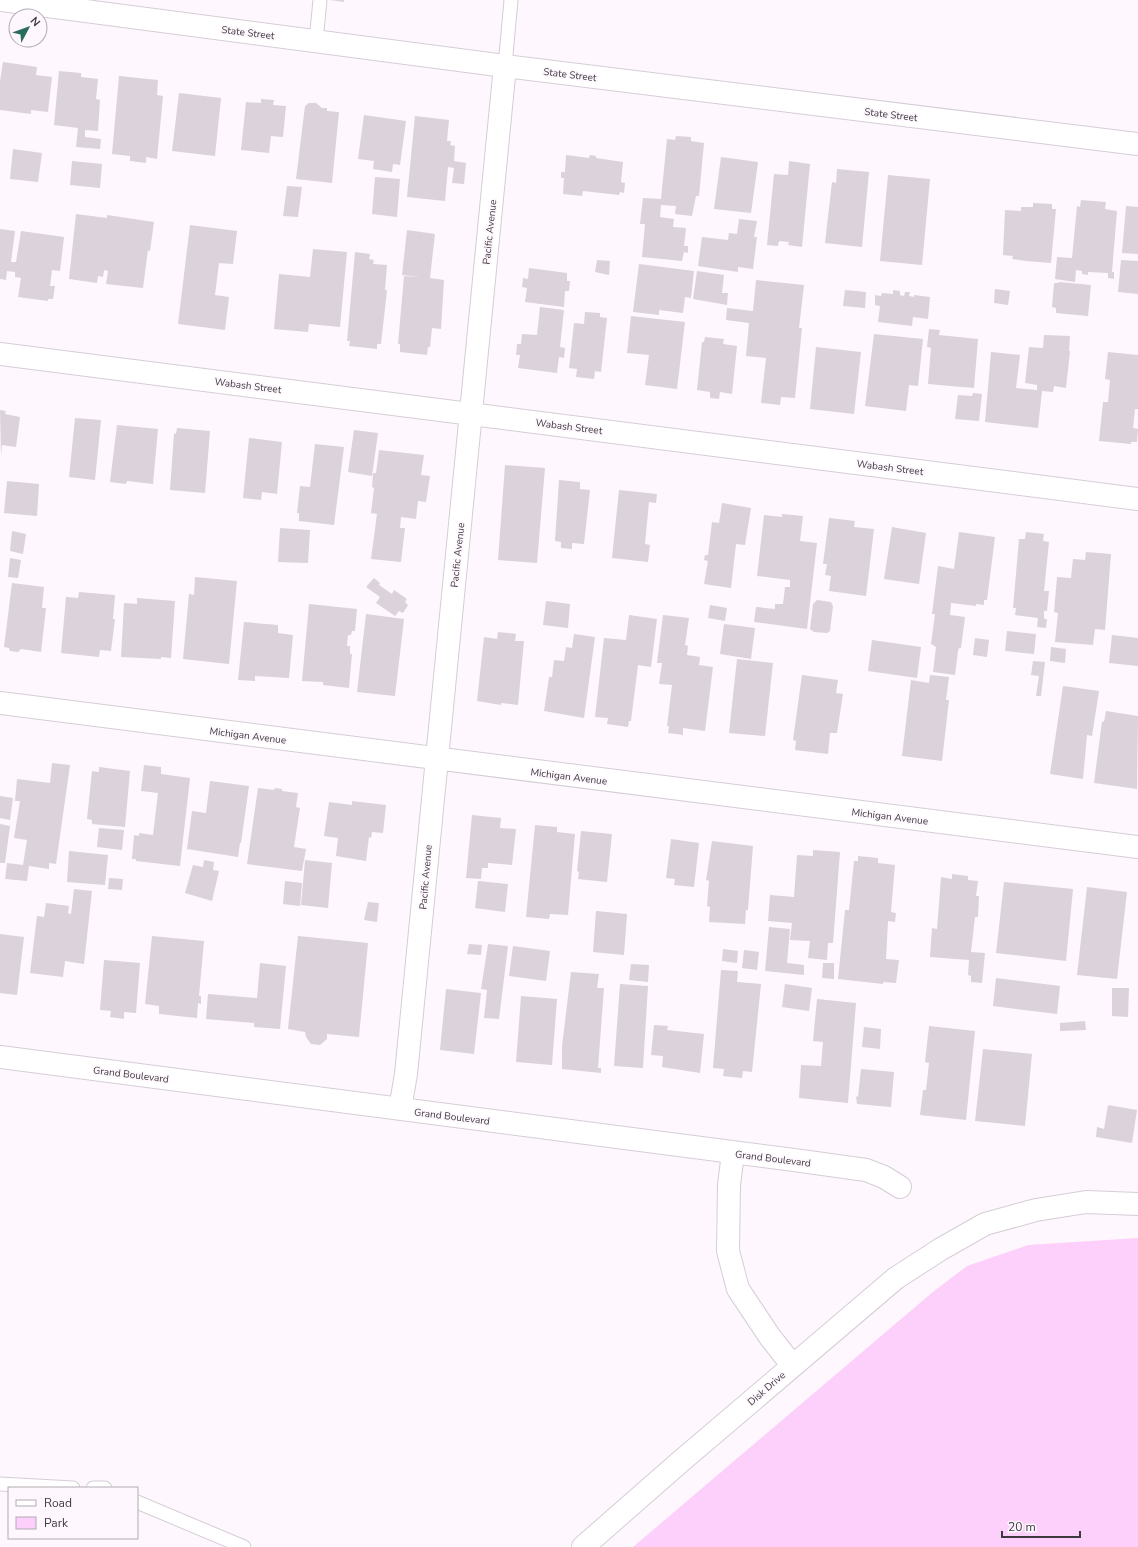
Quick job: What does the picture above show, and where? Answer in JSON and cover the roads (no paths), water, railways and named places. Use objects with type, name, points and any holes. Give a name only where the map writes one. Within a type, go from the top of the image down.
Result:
[{"type":"street","name":"State Street","points":[[2,0],[505,66],[1138,144]]},
{"type":"street","name":"Pacific Avenue","points":[[400,1109],[406,1074],[505,66]]},
{"type":"street","name":"Wabash Street","points":[[0,354],[1138,499]]},
{"type":"street","name":"Michigan Avenue","points":[[0,703],[1138,847]]},
{"type":"street","name":"Grand Boulevard","points":[[0,1057],[866,1170],[884,1177],[900,1187]]},
{"type":"street","name":"Disk Drive","points":[[583,1547],[792,1365],[770,1337],[738,1289],[728,1251],[729,1185],[733,1153]]},
{"type":"street","points":[[792,1365],[896,1278],[941,1249],[985,1224],[1036,1210],[1086,1202],[1138,1204]]},
{"type":"lane","points":[[316,41],[320,0]]},
{"type":"lane","name":"Pacific Avenue","points":[[505,66],[511,0]]},
{"type":"lane","points":[[0,1484],[55,1487]]},
{"type":"lane","points":[[138,1502],[244,1547]]}]
